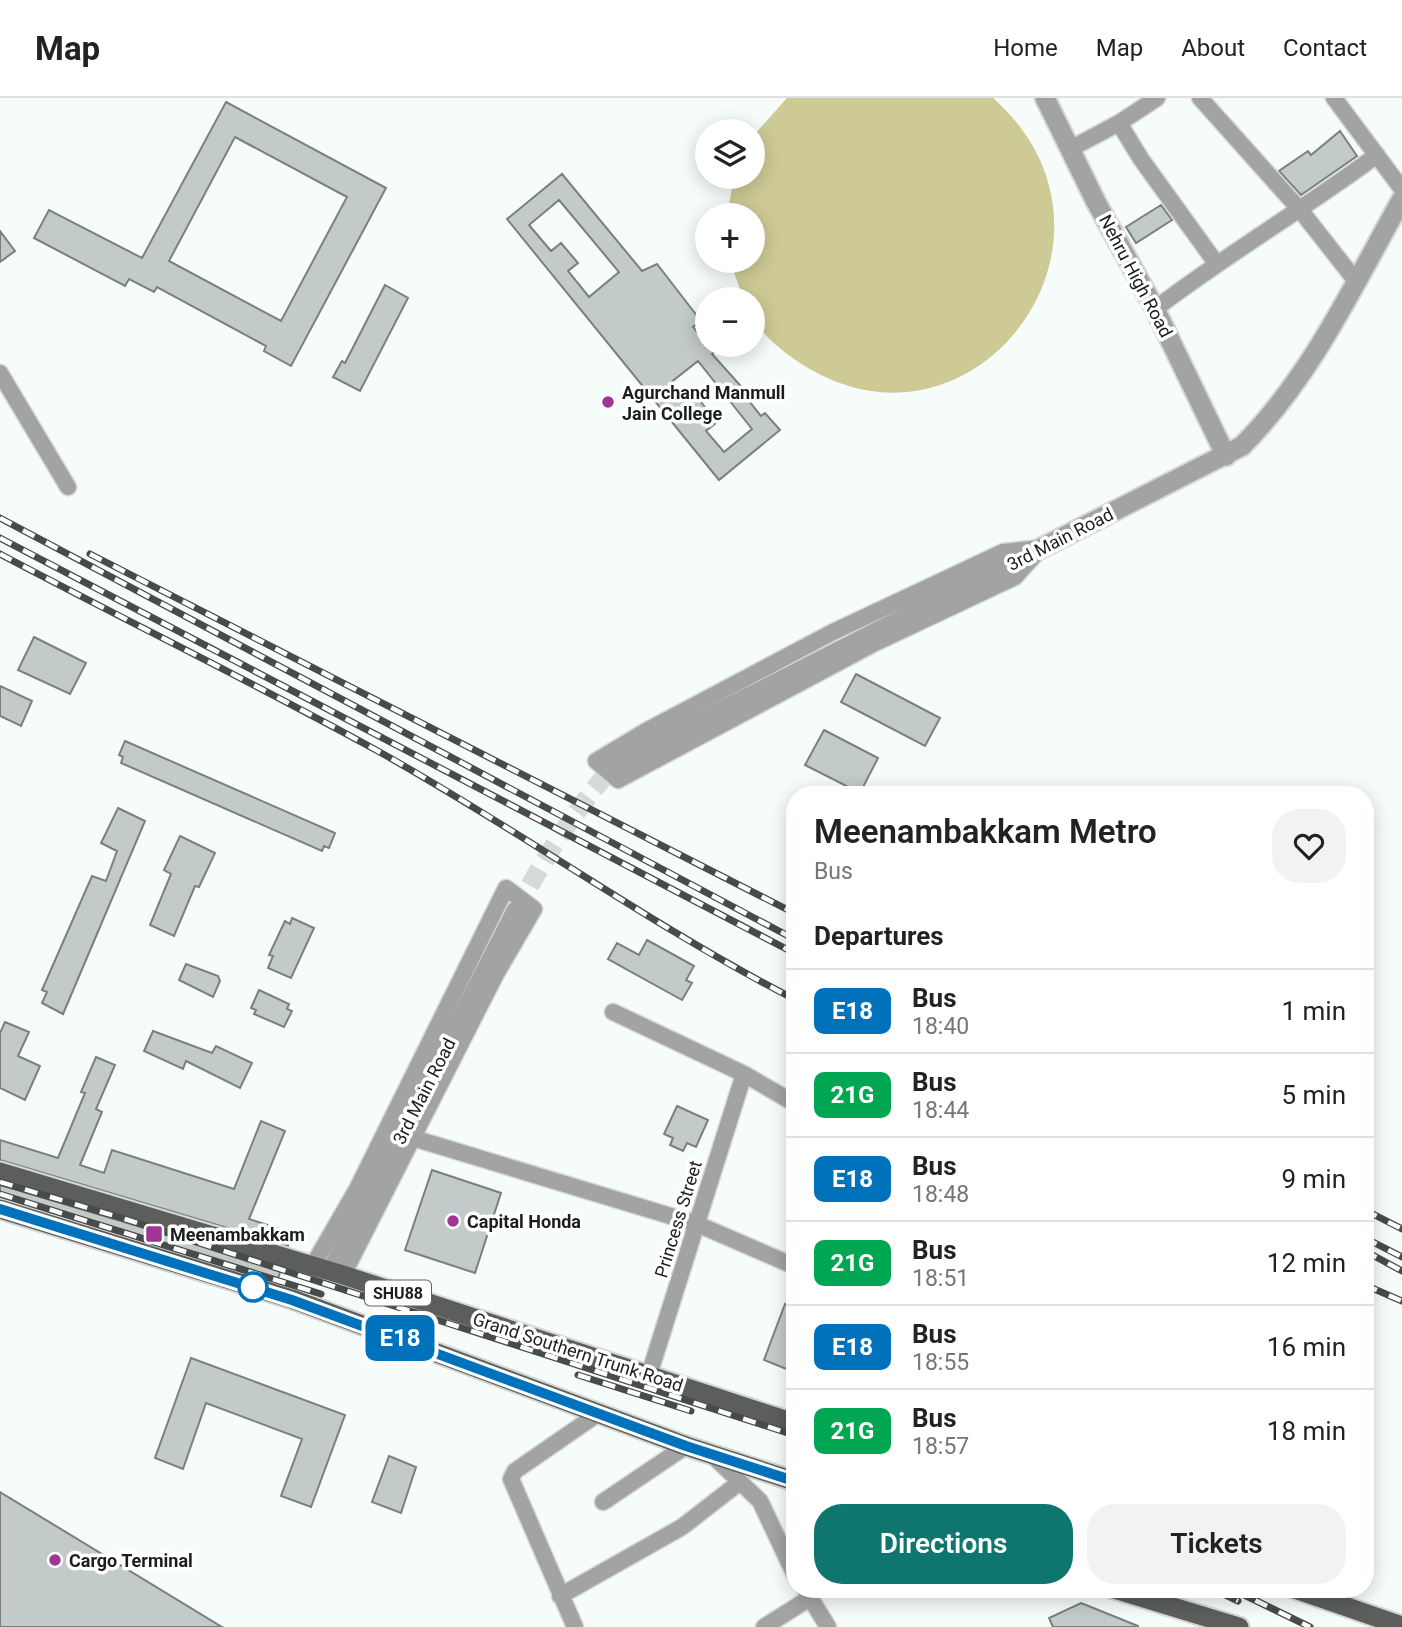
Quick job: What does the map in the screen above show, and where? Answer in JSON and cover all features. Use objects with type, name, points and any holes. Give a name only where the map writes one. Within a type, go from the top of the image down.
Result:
[{"type":"main road","name":"Grand Southern Trunk Road","points":[[0,1172],[329,1271],[786,1420]]},
{"type":"main road","name":"SHU88","points":[[0,1209],[292,1300],[686,1446],[786,1478]]},
{"type":"main road","points":[[1144,1598],[1239,1627]]},
{"type":"main road","points":[[1321,1598],[1402,1626]]},
{"type":"street","name":"Nehru High Road","points":[[1045,98],[1155,309],[1226,456]]},
{"type":"street","points":[[1070,149],[1119,123],[1157,98]]},
{"type":"street","points":[[1200,98],[1301,211],[1356,281]]},
{"type":"street","points":[[1334,98],[1402,189]]},
{"type":"street","points":[[1119,123],[1141,159],[1216,263]]},
{"type":"street","points":[[1155,309],[1216,263],[1301,211],[1377,155]]},
{"type":"street","name":"3rd Main Road","points":[[615,765],[776,681],[1226,456],[1265,422],[1293,386],[1402,199]]},
{"type":"street","points":[[0,373],[68,487]]},
{"type":"street","points":[[1041,548],[1015,578],[873,644],[618,780],[596,761],[740,679],[899,600],[1003,552],[1041,548]]},
{"type":"street","points":[[506,888],[534,909],[496,974],[413,1138],[329,1271],[357,1189],[506,888]]},
{"type":"street","name":"3rd Main Road","points":[[329,1271],[516,911]]},
{"type":"street","points":[[613,1012],[744,1074],[786,1098]]},
{"type":"street","name":"Princess Street","points":[[649,1375],[744,1074]]},
{"type":"street","points":[[413,1138],[697,1224],[786,1263]]},
{"type":"street","points":[[575,1627],[511,1479],[515,1471],[599,1413]]},
{"type":"street","points":[[603,1502],[686,1446]]},
{"type":"street","points":[[710,1453],[760,1501],[786,1556]]},
{"type":"street","points":[[560,1596],[682,1527],[740,1482]]},
{"type":"street","points":[[764,1627],[802,1598]]},
{"type":"street","points":[[810,1598],[828,1627]]},
{"type":"shaded area","points":[[787,98],[993,98],[1037,155],[1054,215],[1047,274],[1020,327],[977,367],[923,390],[862,389],[797,361],[778,347],[765,334],[765,287],[739,287],[734,273],[765,273],[765,203],[729,203],[732,189],[765,189],[765,123]]},
{"type":"building","points":[[226,102],[386,188],[291,366],[264,351],[266,346],[157,287],[154,292],[129,279],[125,286],[34,238],[49,210],[142,258]],"holes":[[[235,137],[347,197],[281,321],[169,261]]]},
{"type":"building","points":[[1340,131],[1357,156],[1301,195],[1279,171],[1308,151],[1311,155]]},
{"type":"building","points":[[562,174],[642,271],[657,264],[695,313],[695,357],[715,357],[749,395],[746,397],[761,416],[765,413],[780,430],[719,480],[507,219]],"holes":[[[559,200],[619,272],[589,297],[568,271],[578,263],[561,243],[551,251],[529,225]],[[698,361],[752,429],[724,452],[706,431],[717,422],[697,397],[686,405],[669,384]]]},
{"type":"building","points":[[1161,205],[1172,220],[1136,243],[1126,227]]},
{"type":"building","points":[[0,231],[15,251],[0,262]]},
{"type":"building","points":[[385,285],[408,298],[360,391],[333,377],[342,361],[345,363]]},
{"type":"building","points":[[34,637],[86,663],[70,694],[18,670]]},
{"type":"building","points":[[856,674],[940,718],[925,746],[841,702]]},
{"type":"building","points":[[0,686],[32,701],[21,726],[0,716]]},
{"type":"building","points":[[824,730],[878,758],[864,786],[846,786],[805,765]]},
{"type":"building","points":[[125,741],[335,833],[329,848],[324,846],[322,851],[121,763],[123,757],[119,755]]},
{"type":"building","points":[[118,808],[145,821],[63,1014],[42,1003],[47,992],[42,990],[92,876],[106,881],[117,851],[101,843]]},
{"type":"building","points":[[180,836],[215,853],[199,887],[195,886],[174,936],[150,925],[171,874],[164,870]]},
{"type":"building","points":[[292,918],[314,928],[291,978],[268,968],[273,956],[269,955],[285,921],[290,924]]},
{"type":"building","points":[[647,940],[694,966],[686,980],[692,983],[682,1000],[608,959],[617,943],[639,955]]},
{"type":"building","points":[[186,964],[218,976],[220,981],[213,997],[179,980]]},
{"type":"building","points":[[259,990],[289,1004],[287,1009],[292,1011],[284,1027],[254,1014],[256,1010],[251,1008]]},
{"type":"building","points":[[5,1022],[29,1032],[18,1056],[40,1066],[25,1100],[0,1088],[0,1033]]},
{"type":"building","points":[[153,1031],[212,1053],[216,1046],[252,1063],[240,1088],[186,1061],[183,1069],[144,1051]]},
{"type":"building","points":[[96,1057],[115,1065],[96,1109],[102,1112],[80,1165],[104,1173],[112,1150],[234,1189],[261,1121],[285,1131],[249,1219],[292,1233],[288,1246],[0,1160],[0,1140],[58,1158],[85,1093],[81,1092]]},
{"type":"building","points":[[677,1106],[708,1120],[696,1147],[687,1143],[683,1151],[670,1145],[673,1138],[664,1134]]},
{"type":"building","name":"Capital Honda","points":[[432,1170],[501,1193],[475,1273],[405,1250]]},
{"type":"building","points":[[0,1185],[281,1269],[277,1282],[0,1196]]},
{"type":"building","points":[[785,1304],[786,1369],[764,1360]]},
{"type":"building","points":[[191,1358],[345,1415],[311,1507],[281,1496],[302,1439],[206,1403],[183,1469],[155,1458]]},
{"type":"building","points":[[389,1456],[416,1467],[401,1513],[372,1502]]},
{"type":"building","name":"Cargo Terminal","points":[[0,1492],[222,1627],[0,1627]]},
{"type":"building","points":[[1081,1603],[1138,1627],[1053,1627],[1049,1618]]},
{"type":"tunnel","points":[[516,911],[561,835],[615,765]]},
{"type":"railway","points":[[0,518],[786,935]]},
{"type":"railway","points":[[0,538],[786,949]]},
{"type":"railway","points":[[0,554],[376,750],[636,909],[786,995]]},
{"type":"railway","points":[[90,554],[786,909]]},
{"type":"railway","points":[[0,1182],[125,1219],[786,1432]]},
{"type":"railway","points":[[0,1194],[321,1294]]},
{"type":"railway","points":[[1374,1215],[1402,1229]]},
{"type":"railway","points":[[1374,1243],[1402,1257]]},
{"type":"railway","points":[[1374,1256],[1402,1271]]},
{"type":"railway","points":[[1374,1289],[1402,1301]]},
{"type":"railway","points":[[578,1375],[691,1411]]},
{"type":"railway","points":[[1232,1598],[1238,1601]]},
{"type":"railway","points":[[1250,1598],[1310,1627]]},
{"type":"bus line","name":"E18","points":[[0,1209],[292,1300],[686,1446],[786,1478]]},
{"type":"place","name":"Agurchand Manmull Jain College","points":[[608,402]]},
{"type":"place","name":"Capital Honda","points":[[453,1221]]},
{"type":"place","name":"Meenambakkam","points":[[154,1234]]},
{"type":"place","name":"Cargo Terminal","points":[[55,1560]]}]
